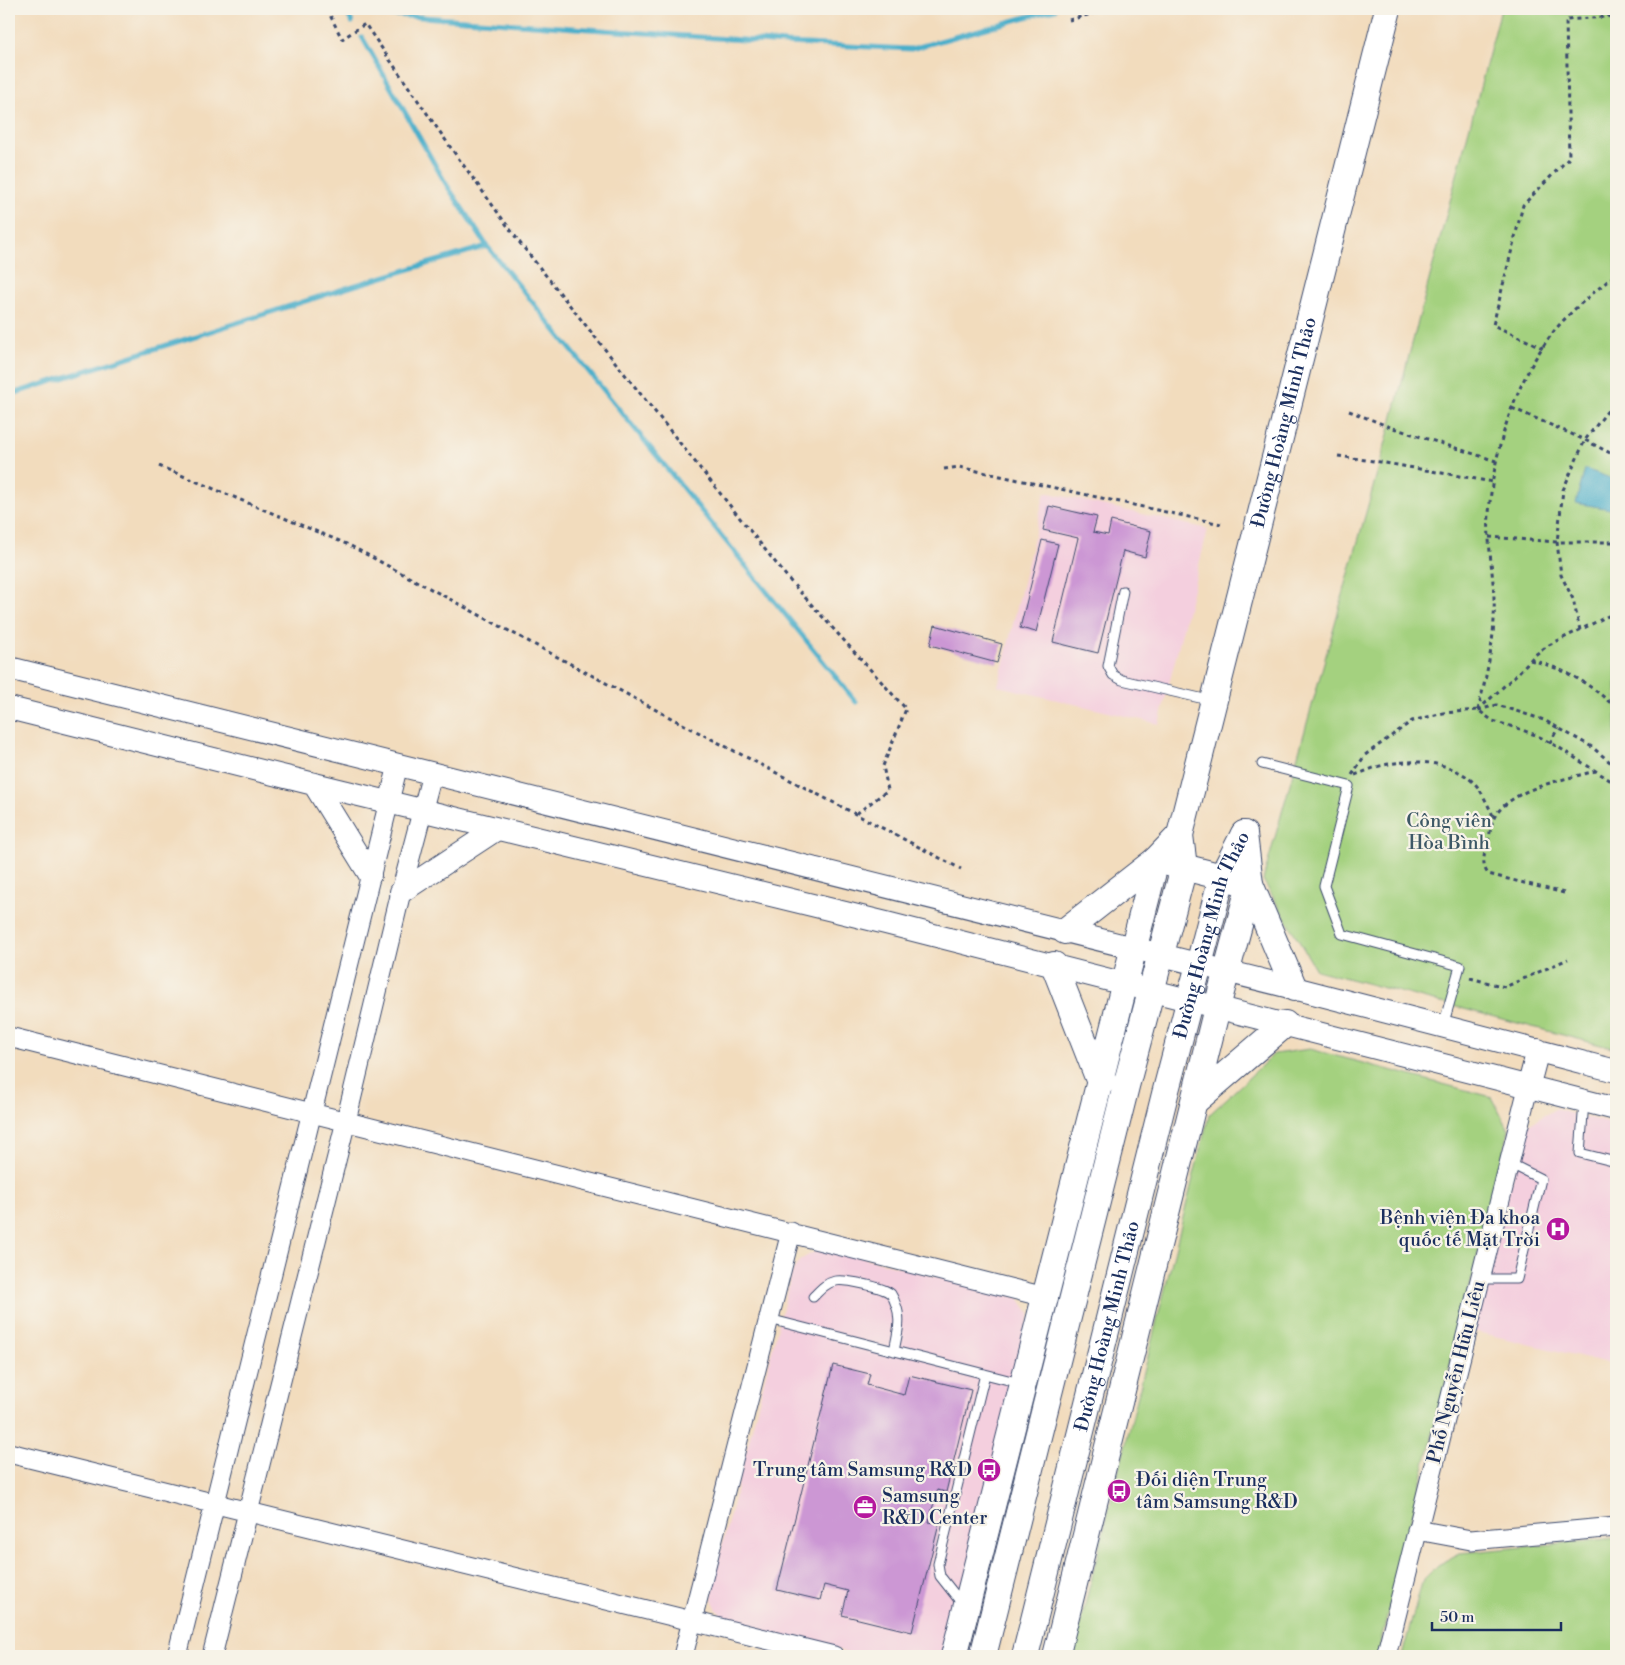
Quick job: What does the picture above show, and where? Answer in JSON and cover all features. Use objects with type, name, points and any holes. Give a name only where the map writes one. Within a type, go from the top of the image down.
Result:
[{"type":"main road","name":"Đường Hoàng Minh Thảo","points":[[983,1656],[1126,1086],[1184,867],[1180,835],[1388,9]]},
{"type":"main road","name":"Đường Hoàng Minh Thảo","points":[[1025,1656],[1165,1094],[1222,877],[1244,834],[1250,884],[1056,1656]]},
{"type":"main road","name":"Đường Hoàng Minh Thảo","points":[[954,1656],[1156,860],[1180,835]]},
{"type":"main road","points":[[1064,931],[1156,860],[1250,884],[1294,988]]},
{"type":"main road","points":[[1054,966],[1099,1080],[1126,1086]]},
{"type":"main road","points":[[1165,1094],[1194,1101],[1285,1024]]},
{"type":"street","points":[[9,668],[1227,971],[1616,1071]]},
{"type":"street","points":[[9,708],[1152,990],[1616,1110]]},
{"type":"street","points":[[176,1656],[398,765]]},
{"type":"street","points":[[212,1656],[346,1121],[401,892],[432,774]]},
{"type":"street","points":[[314,784],[370,875]]},
{"type":"street","points":[[401,892],[498,829]]},
{"type":"street","points":[[9,1038],[1045,1297]]},
{"type":"street","points":[[1528,1088],[1538,1050]]},
{"type":"street","name":"Phố Nguyễn Hữu Liêu","points":[[1386,1656],[1528,1088]]},
{"type":"street","points":[[683,1656],[791,1232]]},
{"type":"street","points":[[9,1453],[834,1656]]},
{"type":"street","points":[[1417,1530],[1471,1540],[1616,1527]]},
{"type":"lane","points":[[1123,591],[1108,666],[1113,674],[1122,680],[1213,701]]},
{"type":"lane","points":[[1262,764],[1349,786],[1324,886],[1342,934],[1460,966],[1443,1026]]},
{"type":"lane","points":[[1584,1102],[1580,1153],[1616,1162]]},
{"type":"lane","points":[[1480,1279],[1517,1279],[1541,1180],[1509,1163]]},
{"type":"lane","points":[[813,1297],[823,1286],[834,1281],[846,1280],[884,1290],[891,1294],[899,1314],[894,1351]]},
{"type":"lane","points":[[769,1319],[1023,1383]]},
{"type":"lane","points":[[966,1608],[940,1576],[938,1564],[986,1374]]},
{"type":"path","points":[[327,9],[342,39],[365,24],[520,243],[791,582],[906,710],[883,766],[888,790],[856,814]]},
{"type":"path","points":[[1069,20],[1110,9]]},
{"type":"path","points":[[1543,348],[1493,325],[1523,205],[1569,158],[1566,20],[1616,16]]},
{"type":"path","points":[[1478,710],[1493,634],[1494,598],[1489,514],[1496,461],[1512,408],[1529,366],[1555,330],[1616,274]]},
{"type":"path","points":[[1580,630],[1574,599],[1562,574],[1556,542],[1563,490],[1586,440],[1616,400]]},
{"type":"path","points":[[1512,408],[1586,440],[1616,456]]},
{"type":"path","points":[[1349,411],[1385,425],[1496,461]]},
{"type":"path","points":[[1338,456],[1493,482]]},
{"type":"path","points":[[159,466],[349,545],[682,724],[961,870]]},
{"type":"path","points":[[944,468],[959,467],[1221,524]]},
{"type":"path","points":[[1489,537],[1556,542],[1616,542]]},
{"type":"path","points":[[1478,710],[1547,646],[1608,616],[1616,627]]},
{"type":"path","points":[[1530,660],[1550,665],[1569,673],[1601,694],[1616,708]]},
{"type":"path","points":[[1349,786],[1352,776],[1365,755],[1412,721],[1443,713],[1478,710],[1497,705],[1528,714],[1558,728],[1592,747],[1616,766]]},
{"type":"path","points":[[1478,710],[1493,721],[1517,728],[1550,743],[1616,784]]},
{"type":"path","points":[[1550,743],[1558,728]]},
{"type":"path","points":[[1352,776],[1381,765],[1403,761],[1440,765],[1466,776],[1479,789],[1494,818]]},
{"type":"path","points":[[1564,894],[1488,874],[1483,867],[1484,853],[1494,818],[1515,798],[1535,788],[1596,771]]},
{"type":"path","points":[[1457,975],[1505,987],[1568,959]]},
{"type":"shaded area","points":[[1045,492],[1208,529],[1159,724],[998,686]]},
{"type":"shaded area","name":"Bệnh viện Đa khoa quốc tế Mặt Trời","points":[[1555,1109],[1616,1125],[1616,1365],[1473,1331],[1525,1127]]},
{"type":"shaded area","points":[[830,1249],[1019,1298],[1030,1314],[948,1656],[862,1656],[734,1624],[725,1619],[717,1610],[712,1599],[714,1577],[792,1272],[800,1260],[816,1251]]},
{"type":"green space","name":"Công viên Hòa Bình","points":[[1501,9],[1616,9],[1616,1049],[1316,970],[1263,880],[1390,427]]},
{"type":"green space","points":[[1310,1049],[1492,1097],[1509,1130],[1377,1656],[1072,1656],[1209,1115],[1274,1054]]},
{"type":"green space","points":[[1616,1538],[1616,1656],[1402,1656],[1423,1579],[1437,1565],[1460,1553]]},
{"type":"water","points":[[1585,469],[1616,480],[1616,510],[1576,503]]},
{"type":"building","points":[[1049,506],[1097,517],[1093,532],[1108,535],[1111,521],[1151,531],[1145,557],[1123,551],[1098,653],[1053,642],[1078,538],[1043,530]]},
{"type":"building","points":[[1042,540],[1058,544],[1036,632],[1020,628]]},
{"type":"building","points":[[935,625],[1002,644],[997,663],[930,645]]},
{"type":"building","name":"Samsung R&D Center","points":[[833,1365],[870,1374],[867,1385],[904,1395],[909,1375],[971,1390],[946,1492],[937,1490],[929,1522],[939,1524],[912,1632],[842,1615],[848,1591],[824,1585],[820,1600],[777,1590]]},
{"type":"waterway","points":[[344,9],[352,22]]},
{"type":"waterway","points":[[371,9],[380,14],[786,43],[911,49],[1055,9]]},
{"type":"waterway","points":[[362,37],[446,184],[487,246],[856,702]]},
{"type":"waterway","points":[[9,395],[353,286],[487,246]]},
{"type":"place","name":"Bệnh viện Đa khoa quốc tế Mặt Trời","points":[[1558,1229]]},
{"type":"place","name":"Trung tâm Samsung R&D","points":[[989,1470]]},
{"type":"place","name":"Đối diện Trung tâm Samsung R&D","points":[[1119,1491]]},
{"type":"place","name":"Samsung R&D Center","points":[[865,1507]]}]
